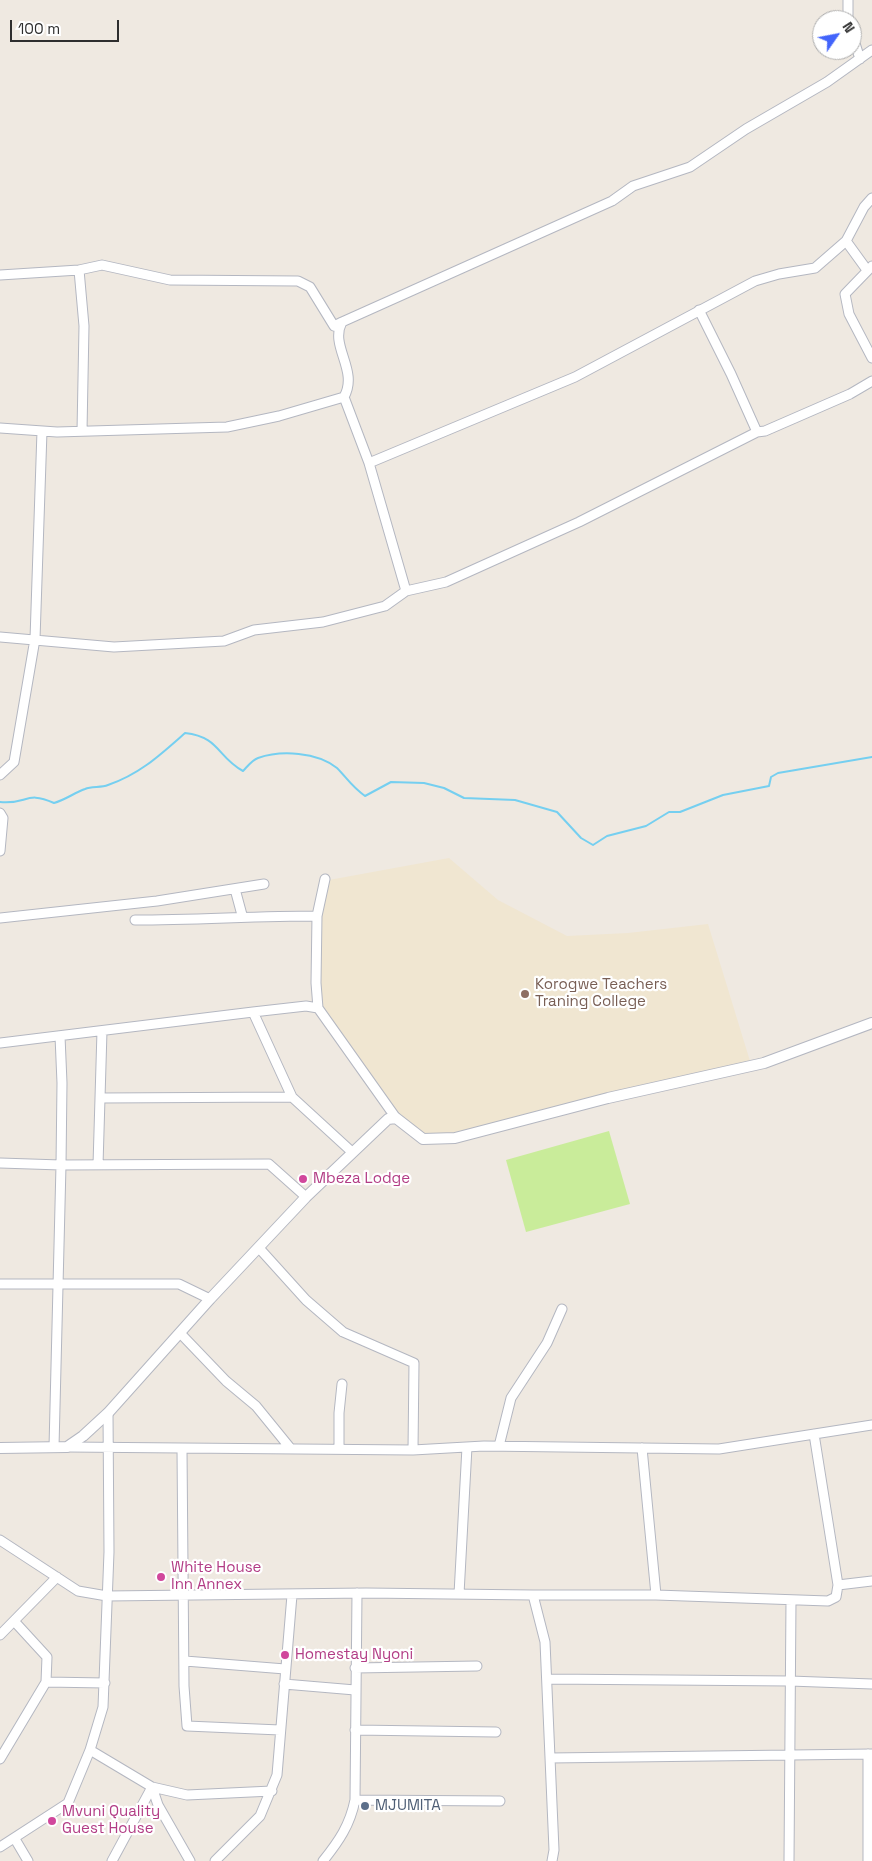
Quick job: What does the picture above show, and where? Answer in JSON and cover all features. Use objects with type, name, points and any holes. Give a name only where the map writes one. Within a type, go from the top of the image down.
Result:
[{"type":"street","points":[[0,275],[79,270],[102,265],[170,280],[298,281],[310,287],[334,326],[612,201],[633,186],[690,168],[746,129],[827,82],[859,60]]},
{"type":"street","points":[[369,463],[575,377],[755,281],[778,274],[815,268],[846,241],[864,208],[872,198]]},
{"type":"street","points":[[846,241],[869,268],[845,294],[849,314],[872,358]]},
{"type":"street","points":[[79,270],[84,326],[82,431]]},
{"type":"street","points":[[698,310],[731,374],[757,432]]},
{"type":"street","points":[[342,322],[338,329],[339,338],[350,376],[349,388],[344,398],[369,463],[406,591]]},
{"type":"street","points":[[0,637],[114,647],[224,641],[254,630],[323,622],[384,606],[406,591],[446,582],[579,522],[757,432],[765,431],[850,394],[872,381]]},
{"type":"street","points":[[0,428],[82,431],[227,427],[280,416],[344,398]]},
{"type":"street","points":[[0,775],[14,762],[35,639],[42,431]]},
{"type":"street","points":[[0,813],[3,818],[0,851]]},
{"type":"street","points":[[325,879],[317,916],[316,983],[318,1008],[396,1118],[424,1139],[454,1138],[608,1098],[764,1063],[872,1023]]},
{"type":"street","points":[[0,918],[157,901],[264,884]]},
{"type":"street","points":[[235,889],[242,915]]},
{"type":"street","points":[[136,920],[180,920],[242,915],[317,916]]},
{"type":"street","points":[[0,1043],[306,1006],[318,1008]]},
{"type":"street","points":[[253,1012],[292,1097],[352,1152]]},
{"type":"street","points":[[98,1165],[102,1031]]},
{"type":"street","points":[[54,1447],[61,1165],[62,1082],[60,1036]]},
{"type":"street","points":[[101,1098],[292,1097]]},
{"type":"street","points":[[67,1447],[108,1413],[210,1299],[306,1197],[382,1124],[396,1118]]},
{"type":"street","points":[[0,1163],[61,1165],[269,1164],[306,1197]]},
{"type":"street","points":[[258,1248],[306,1300],[343,1332],[414,1362],[413,1450]]},
{"type":"street","points":[[0,1284],[179,1284],[210,1299]]},
{"type":"street","points":[[499,1446],[511,1398],[547,1343],[562,1309]]},
{"type":"street","points":[[180,1333],[226,1381],[256,1406],[291,1449]]},
{"type":"street","points":[[339,1449],[339,1413],[342,1384]]},
{"type":"street","points":[[0,1847],[68,1803],[90,1750],[103,1707],[107,1596],[108,1413]]},
{"type":"street","points":[[0,1448],[108,1447],[413,1450],[499,1446],[719,1449],[872,1425]]},
{"type":"street","points":[[0,1540],[78,1591],[107,1596],[357,1593],[656,1595],[828,1601],[836,1597],[838,1585],[814,1434]]},
{"type":"street","points":[[459,1594],[468,1447]]},
{"type":"street","points":[[642,1448],[656,1595]]},
{"type":"street","points":[[182,1449],[184,1686],[187,1726],[280,1730]]},
{"type":"street","points":[[0,1635],[57,1577]]},
{"type":"street","points":[[838,1585],[872,1581]]},
{"type":"street","points":[[323,1861],[341,1839],[351,1819],[355,1800],[357,1593]]},
{"type":"street","points":[[216,1861],[260,1816],[278,1775],[292,1595]]},
{"type":"street","points":[[533,1595],[545,1642],[552,1861]]},
{"type":"street","points":[[789,1861],[791,1600]]},
{"type":"street","points":[[0,1759],[46,1682],[47,1657],[14,1621]]},
{"type":"street","points":[[185,1661],[285,1669]]},
{"type":"street","points":[[355,1668],[477,1666]]},
{"type":"street","points":[[547,1679],[790,1680],[872,1684]]},
{"type":"street","points":[[46,1682],[104,1683]]},
{"type":"street","points":[[284,1684],[355,1690]]},
{"type":"street","points":[[356,1730],[496,1732]]},
{"type":"street","points":[[90,1750],[152,1788],[187,1795],[272,1791]]},
{"type":"street","points":[[550,1758],[870,1754],[868,1861]]},
{"type":"street","points":[[112,1861],[152,1788]]},
{"type":"street","points":[[152,1788],[158,1804],[190,1861]]},
{"type":"street","points":[[355,1800],[500,1802]]},
{"type":"street","points":[[15,1839],[28,1861]]},
{"type":"shaded area","name":"Korogwe Teachers Traning College","points":[[449,858],[498,900],[567,936],[628,933],[708,924],[750,1061],[607,1093],[454,1133],[425,1134],[398,1113],[322,1006],[320,983],[321,917],[329,880]]},
{"type":"green space","points":[[609,1131],[630,1204],[526,1232],[506,1160]]},
{"type":"waterway","points":[[0,802],[16,802],[38,798],[54,803],[88,788],[119,781],[140,770],[185,733],[196,735],[212,743],[234,766],[243,771],[254,760],[267,755],[288,753],[319,759],[337,768],[365,796],[391,782],[424,783],[444,788],[464,798],[515,800],[557,812],[581,838],[593,845],[607,836],[646,826],[669,812],[680,812],[723,795],[769,786],[771,777],[778,773],[872,757]]},
{"type":"place","name":"Korogwe Teachers Traning College","points":[[525,994]]},
{"type":"place","name":"Mbeza Lodge","points":[[303,1179]]},
{"type":"place","name":"White House Inn Annex","points":[[161,1577]]},
{"type":"place","name":"Homestay Nyoni","points":[[285,1655]]},
{"type":"place","name":"MJUMITA","points":[[365,1806]]},
{"type":"place","name":"Mvuni Quality Guest House","points":[[52,1821]]}]
